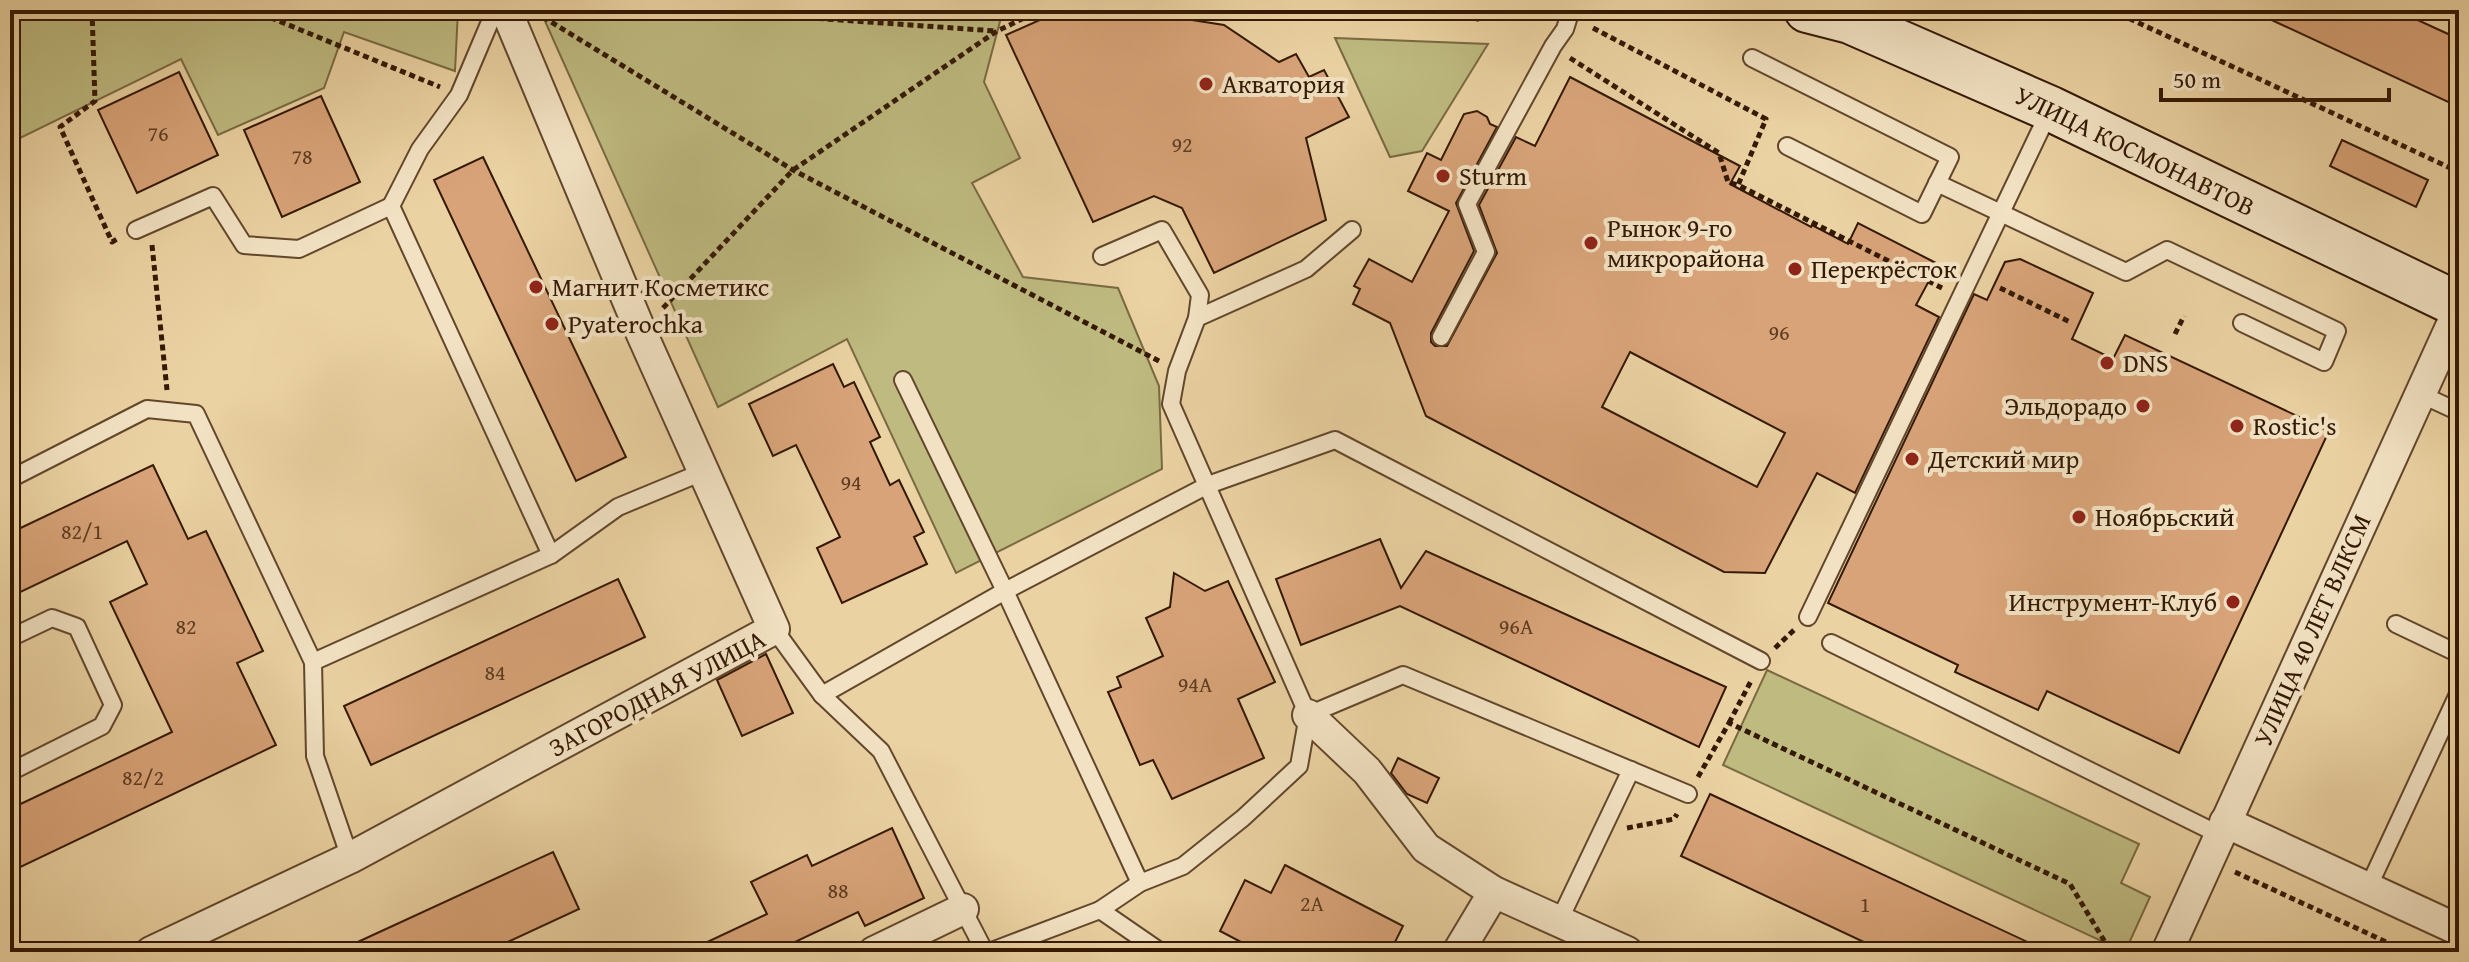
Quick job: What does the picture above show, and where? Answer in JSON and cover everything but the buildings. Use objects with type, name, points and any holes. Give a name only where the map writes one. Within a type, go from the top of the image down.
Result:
[{"type":"main road","name":"УЛИЦА КОСМОНАВТОВ","points":[[1807,10],[1850,21],[2051,109],[2459,307]]},
{"type":"street","name":"ЗАГОРОДНАЯ УЛИЦА","points":[[151,952],[350,858],[774,629],[641,332],[506,10]]},
{"type":"street","name":"УЛИЦА 40 ЛЕТ ВЛКСМ","points":[[2167,952],[2459,307]]},
{"type":"street","points":[[1308,715],[1367,771],[1426,848],[1494,892],[1627,952]]},
{"type":"street","points":[[2218,839],[2368,888],[2450,936]]},
{"type":"street","points":[[1458,952],[1494,892]]},
{"type":"street","points":[[874,952],[963,909]]},
{"type":"lane","points":[[136,230],[213,196],[244,245],[299,249],[391,206],[420,149],[459,95],[495,10]]},
{"type":"lane","points":[[1441,337],[1486,252],[1467,204],[1565,29],[1571,10]]},
{"type":"lane","points":[[1752,58],[1950,157],[1922,214],[1787,146]]},
{"type":"lane","points":[[1808,617],[2051,109]]},
{"type":"lane","points":[[1937,183],[2126,272],[2167,250],[2337,331],[2324,362],[2242,323]]},
{"type":"lane","points":[[391,206],[551,555]]},
{"type":"lane","points":[[774,629],[822,695],[881,751],[987,952],[1100,910],[1140,883],[1183,866],[1243,818],[1299,766],[1308,715],[1171,404],[1177,371],[1197,318],[1200,295],[1162,230],[1102,256]]},
{"type":"lane","points":[[1197,318],[1306,269],[1352,230]]},
{"type":"lane","points":[[903,380],[1140,883]]},
{"type":"lane","points":[[2420,394],[2459,412]]},
{"type":"lane","points":[[10,479],[147,409],[196,414],[313,662],[315,756],[350,858]]},
{"type":"lane","points":[[822,695],[1005,591],[1208,485],[1335,440],[1761,661]]},
{"type":"lane","points":[[313,662],[551,555],[618,507],[705,471]]},
{"type":"lane","points":[[10,638],[52,618],[77,627],[113,705],[102,726],[10,772]]},
{"type":"lane","points":[[2396,624],[2459,654]]},
{"type":"lane","points":[[1831,643],[2218,839]]},
{"type":"lane","points":[[1308,715],[1403,675],[1688,794]]},
{"type":"lane","points":[[2368,888],[2459,692]]},
{"type":"lane","points":[[1559,921],[1631,770]]},
{"type":"lane","points":[[1100,910],[1161,952]]},
{"type":"path","points":[[92,10],[95,101],[60,127],[112,242],[136,230],[152,241],[170,411]]},
{"type":"path","points":[[252,10],[459,95]]},
{"type":"path","points":[[532,10],[793,170],[1177,371]]},
{"type":"path","points":[[698,10],[997,31]]},
{"type":"path","points":[[641,332],[793,170],[997,31],[1041,10]]},
{"type":"path","points":[[1434,10],[1483,20]]},
{"type":"path","points":[[2111,10],[2459,172]]},
{"type":"path","points":[[1553,46],[1719,153],[1728,182],[1738,185]]},
{"type":"path","points":[[2000,288],[2072,323]]},
{"type":"path","points":[[2175,334],[2184,316]]},
{"type":"path","points":[[1601,833],[1674,819],[1729,723],[2070,884],[2111,952]]},
{"type":"path","points":[[2218,839],[2408,952]]},
{"type":"shaded area","points":[[10,10],[458,10],[455,71],[344,32],[324,88],[218,135],[181,59],[10,143]]},
{"type":"shaded area","points":[[540,10],[1003,10],[984,82],[1020,158],[972,183],[1023,277],[1118,288],[1159,386],[1162,469],[956,573],[847,339],[718,407]]},
{"type":"shaded area","points":[[1335,38],[1488,44],[1422,151],[1390,157]]},
{"type":"shaded area","points":[[1767,670],[2139,844],[2121,883],[2150,897],[2125,952],[1723,765]]},
{"type":"place","name":"Акватория","points":[[1206,84]]},
{"type":"place","name":"Sturm","points":[[1443,176]]},
{"type":"place","name":"Рынок 9-го микрорайона","points":[[1591,243]]},
{"type":"place","name":"Перекрёсток","points":[[1795,269]]},
{"type":"place","name":"Магнит Косметикс","points":[[536,287]]},
{"type":"place","name":"Pyaterochka","points":[[552,324]]},
{"type":"place","name":"DNS","points":[[2107,363]]},
{"type":"place","name":"Эльдорадо","points":[[2143,406]]},
{"type":"place","name":"Rostic's","points":[[2237,426]]},
{"type":"place","name":"Детский мир","points":[[1912,459]]},
{"type":"place","name":"Ноябрьский","points":[[2079,517]]},
{"type":"place","name":"Инструмент-Клуб","points":[[2233,602]]}]
